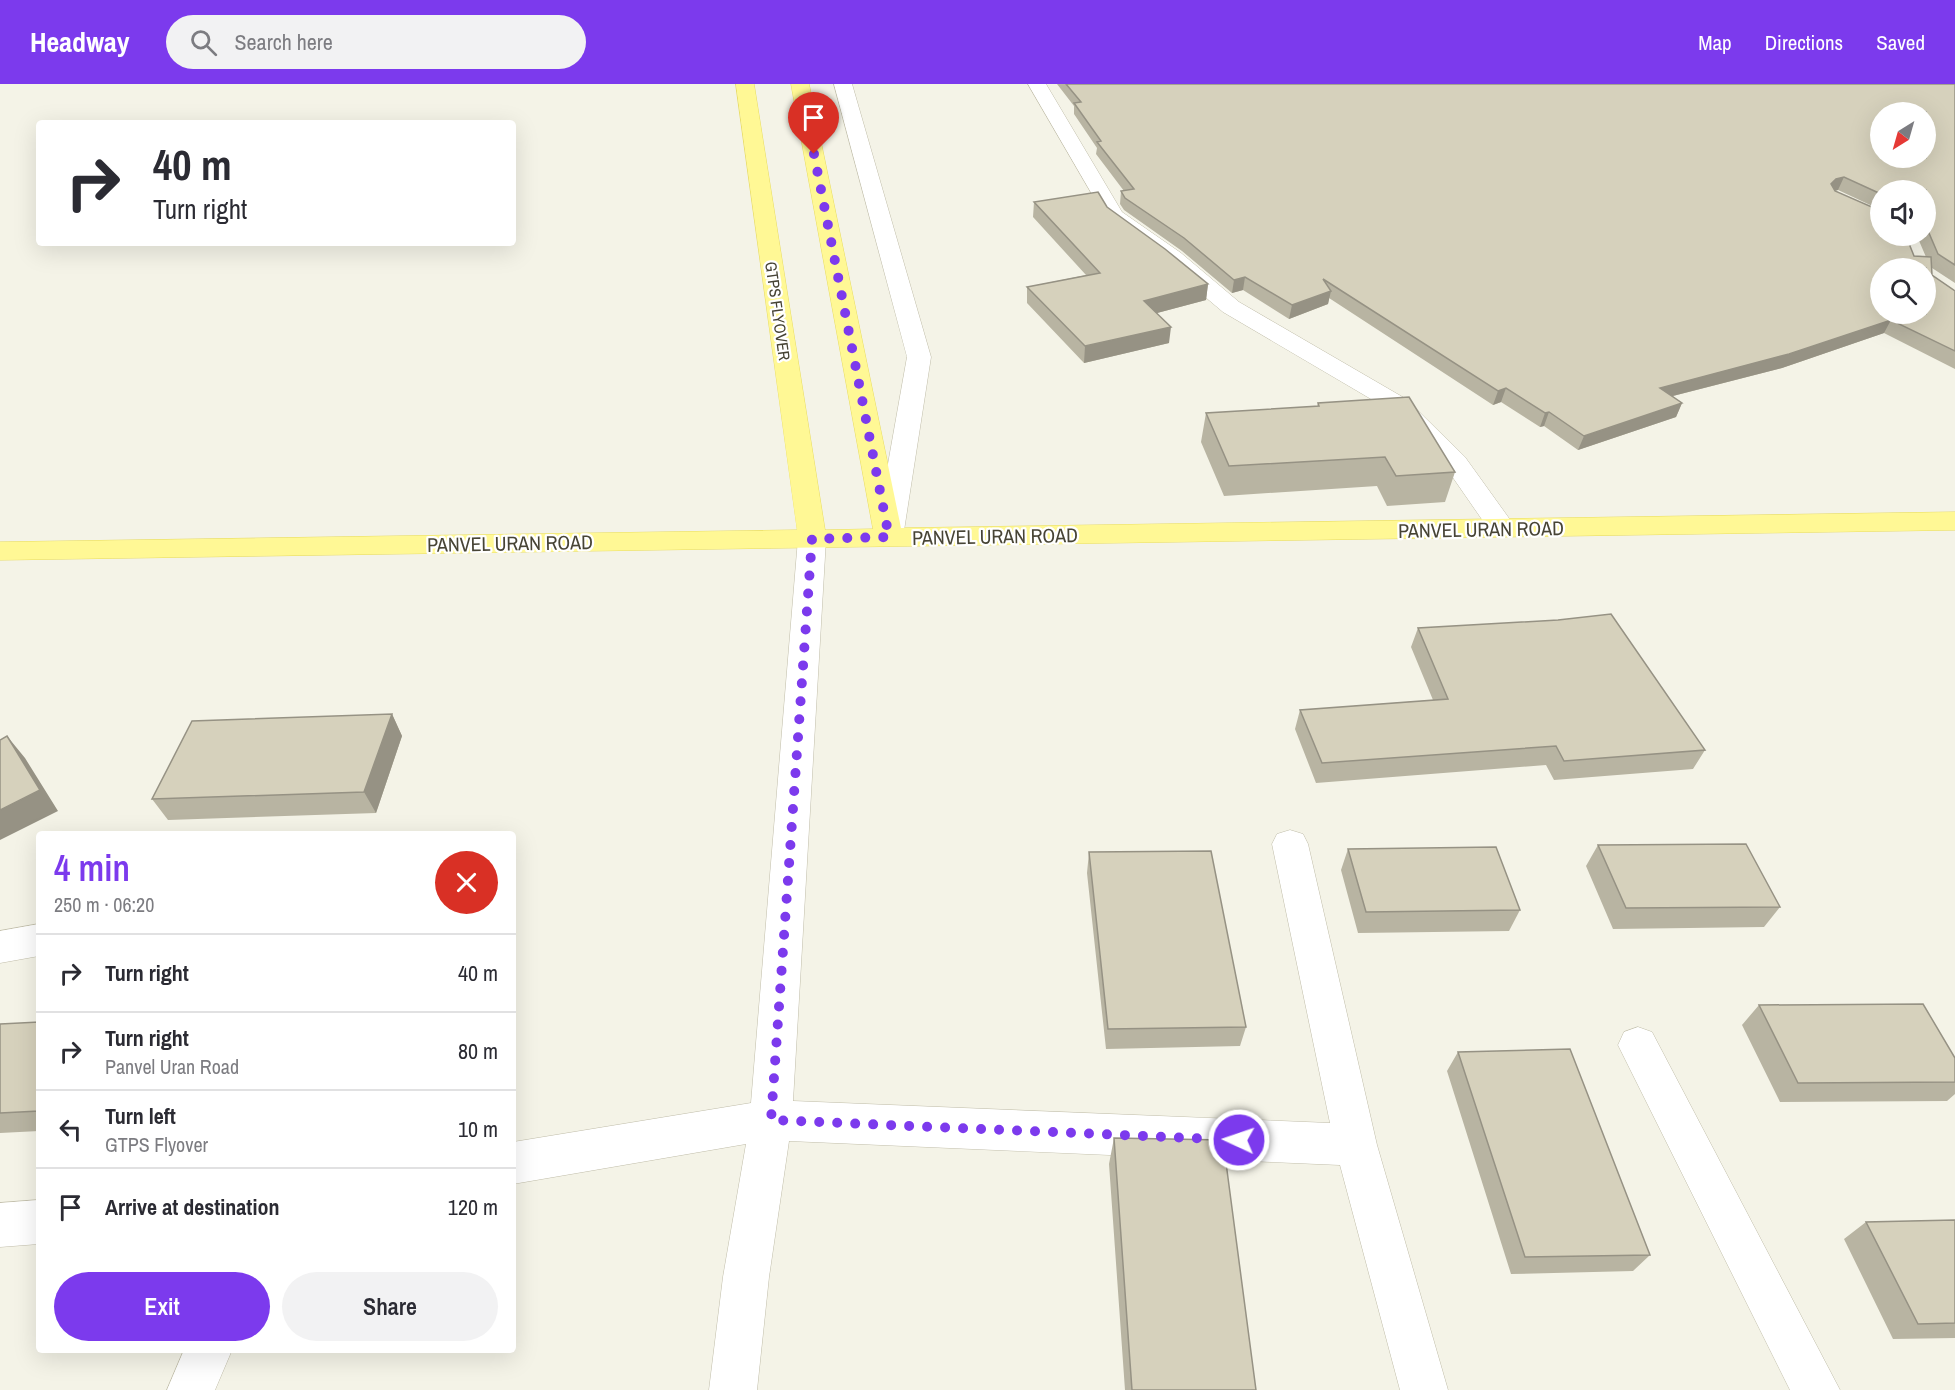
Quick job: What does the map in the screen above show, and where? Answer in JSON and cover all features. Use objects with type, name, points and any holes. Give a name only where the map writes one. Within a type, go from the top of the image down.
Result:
[{"type":"main road","name":"GTPS FLYOVER","points":[[745,84],[812,539]]},
{"type":"main road","points":[[800,84],[889,537]]},
{"type":"main road","name":"PANVEL URAN ROAD","points":[[0,551],[1955,521]]},
{"type":"street","points":[[843,84],[919,357],[889,537]]},
{"type":"street","points":[[1037,84],[1114,216],[1173,258],[1231,308],[1397,404],[1456,463],[1503,528]]},
{"type":"street","points":[[733,1390],[746,1278],[771,1120],[812,539]]},
{"type":"street","points":[[1290,844],[1356,1145],[1424,1390]]},
{"type":"street","points":[[0,947],[36,941]]},
{"type":"street","points":[[1638,1045],[1816,1390]]},
{"type":"street","points":[[516,1162],[771,1120],[1356,1145]]},
{"type":"street","points":[[0,1225],[36,1222]]},
{"type":"street","points":[[191,1390],[207,1353]]},
{"type":"building","points":[[1066,84],[1955,84],[1955,265],[1938,254],[1935,246],[1936,180],[1870,180],[1870,189],[1844,177],[1836,179],[1831,184],[1835,191],[1870,206],[1870,246],[1910,246],[1914,256],[1931,257],[1870,258],[1870,324],[1879,324],[1789,354],[1660,388],[1682,403],[1584,436],[1549,412],[1545,413],[1506,388],[1498,391],[1323,279],[1331,291],[1292,305],[1245,277],[1234,280],[1184,238],[1125,198],[1121,191],[1134,189],[1097,142],[1101,141],[1074,103],[1081,102]]},
{"type":"building","points":[[1098,192],[1107,207],[1208,284],[1144,301],[1171,327],[1085,346],[1027,287],[1100,273],[1034,202]]},
{"type":"building","points":[[1936,278],[1955,291],[1955,351],[1899,324],[1936,324]]},
{"type":"building","points":[[1409,397],[1455,472],[1396,476],[1385,457],[1229,466],[1206,413],[1319,406],[1318,403]]},
{"type":"building","points":[[1611,614],[1705,750],[1564,761],[1556,746],[1322,763],[1300,710],[1448,699],[1418,628],[1558,620]]},
{"type":"building","points":[[392,714],[364,792],[152,799],[192,721]]},
{"type":"building","points":[[7,736],[40,790],[0,810],[0,740]]},
{"type":"building","points":[[1746,844],[1780,907],[1626,908],[1598,845]]},
{"type":"building","points":[[1496,847],[1520,910],[1366,912],[1348,849]]},
{"type":"building","points":[[1211,851],[1246,1027],[1108,1029],[1089,852]]},
{"type":"building","points":[[1923,1004],[1955,1058],[1955,1082],[1798,1083],[1759,1005]]},
{"type":"building","points":[[36,1022],[36,1111],[0,1113],[0,1024]]},
{"type":"building","points":[[1570,1049],[1650,1255],[1525,1257],[1458,1052]]},
{"type":"building","points":[[1114,1138],[1223,1140],[1256,1390],[1132,1390]]},
{"type":"building","points":[[1955,1220],[1955,1323],[1918,1324],[1866,1222]]},
{"type":"route","points":[[814,154],[889,537],[812,539],[771,1120],[1239,1140]]}]
